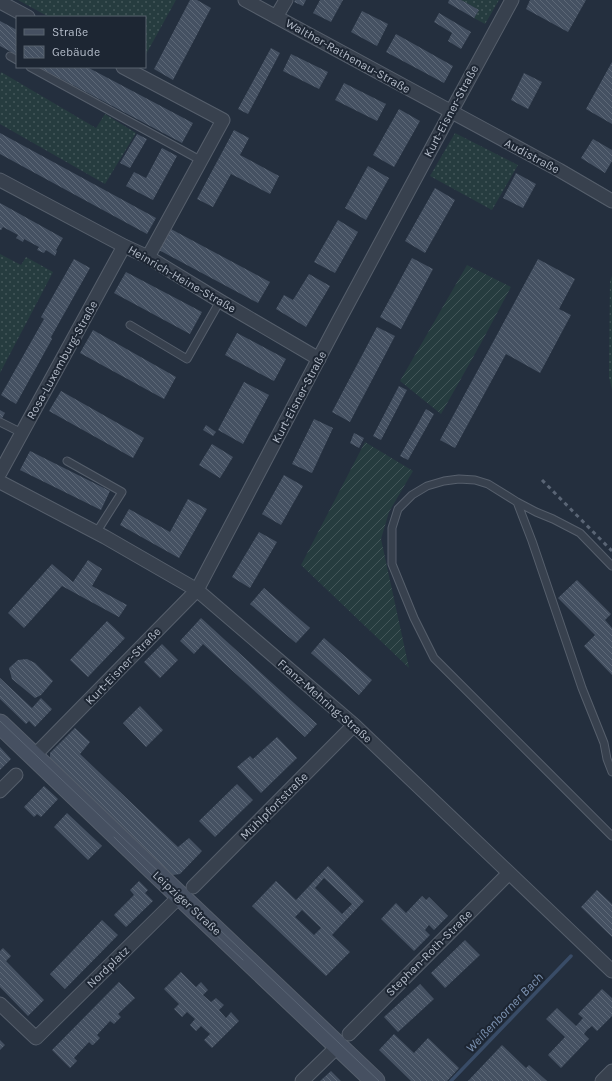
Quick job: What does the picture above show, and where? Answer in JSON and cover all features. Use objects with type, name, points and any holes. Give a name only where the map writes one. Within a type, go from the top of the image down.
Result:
[{"type":"street","name":"Walther-Rathenau-Straße","points":[[245,0],[451,112]]},
{"type":"street","points":[[276,17],[286,0]]},
{"type":"street","name":"Kurt-Eisner-Straße","points":[[34,756],[197,590],[512,0]]},
{"type":"street","points":[[0,2],[26,16]]},
{"type":"street","points":[[125,68],[223,120],[148,257]]},
{"type":"street","name":"Audistraße","points":[[451,112],[559,170],[612,201]]},
{"type":"street","name":"Heinrich-Heine-Straße","points":[[0,180],[124,246],[148,257],[319,359]]},
{"type":"street","name":"Rosa-Luxemburg-Straße","points":[[0,473],[124,246]]},
{"type":"street","name":"Franz-Mehring-Straße","points":[[0,482],[96,533],[197,590],[354,725],[612,972]]},
{"type":"street","name":"Leipziger Straße","points":[[0,724],[186,892],[344,1040],[375,1081]]},
{"type":"street","name":"Mühlpfortstraße","points":[[186,892],[354,725]]},
{"type":"street","points":[[0,791],[16,775]]},
{"type":"street","name":"Stephan-Roth-Straße","points":[[344,1040],[509,873]]},
{"type":"street","name":"Nordplatz","points":[[0,1004],[36,1038],[186,892]]},
{"type":"street","points":[[302,1081],[344,1040]]},
{"type":"street","points":[[602,1081],[612,1071]]},
{"type":"lane","points":[[10,56],[16,59]]},
{"type":"lane","points":[[32,68],[200,160]]},
{"type":"lane","points":[[130,325],[187,359],[220,301]]},
{"type":"lane","points":[[0,422],[22,433]]},
{"type":"lane","points":[[67,461],[122,492],[96,533]]},
{"type":"lane","points":[[612,566],[580,533],[517,502],[488,484],[475,480],[459,479],[444,481],[427,486],[412,495],[398,509],[392,528],[392,564],[414,618],[434,658],[612,836]]},
{"type":"lane","points":[[517,502],[582,688],[604,743],[607,759],[612,772]]},
{"type":"green space","points":[[18,0],[176,0],[146,54],[146,16],[47,16]]},
{"type":"green space","points":[[461,0],[499,0],[485,24],[474,18],[479,10]]},
{"type":"green space","points":[[1,72],[96,128],[105,114],[136,133],[105,184],[0,124]]},
{"type":"green space","points":[[455,133],[518,165],[492,210],[430,176]]},
{"type":"green space","points":[[0,254],[21,265],[26,257],[53,272],[0,373]]},
{"type":"green space","points":[[467,265],[511,287],[441,414],[400,381]]},
{"type":"green space","points":[[612,276],[612,390],[609,377],[610,281]]},
{"type":"green space","points":[[365,442],[413,471],[389,512],[381,539],[409,668],[301,565]]},
{"type":"building","points":[[190,0],[197,0],[211,8],[173,80],[154,69]]},
{"type":"building","points":[[295,0],[306,0],[303,6],[294,2]]},
{"type":"building","points":[[320,0],[343,0],[331,22],[313,13]]},
{"type":"building","points":[[449,0],[461,0],[479,10],[474,18],[448,3]]},
{"type":"building","points":[[530,0],[586,0],[568,32],[526,9]]},
{"type":"building","points":[[362,11],[388,24],[377,46],[351,32]]},
{"type":"building","points":[[439,13],[471,32],[461,49],[448,41],[452,33],[434,22]]},
{"type":"building","points":[[0,21],[16,29],[16,54],[0,46]]},
{"type":"building","points":[[396,34],[453,66],[444,83],[386,52]]},
{"type":"building","points":[[271,48],[280,53],[248,114],[238,109]]},
{"type":"building","points":[[291,54],[328,72],[319,89],[283,71]]},
{"type":"building","points":[[612,62],[612,124],[586,109]]},
{"type":"building","points":[[41,68],[89,68],[193,123],[182,143]]},
{"type":"building","points":[[524,73],[542,82],[528,109],[511,100]]},
{"type":"building","points":[[344,83],[386,104],[377,121],[335,100]]},
{"type":"building","points":[[399,109],[420,121],[394,167],[373,155]]},
{"type":"building","points":[[234,130],[249,138],[240,155],[279,176],[270,194],[231,174],[213,207],[197,199]]},
{"type":"building","points":[[0,133],[156,218],[147,234],[0,154]]},
{"type":"building","points":[[137,134],[147,139],[130,168],[120,163]]},
{"type":"building","points":[[593,139],[612,150],[612,161],[605,173],[581,158]]},
{"type":"building","points":[[162,148],[177,156],[153,200],[126,186],[134,172],[146,178]]},
{"type":"building","points":[[368,166],[389,178],[366,220],[345,208]]},
{"type":"building","points":[[516,173],[536,184],[523,208],[503,198]]},
{"type":"building","points":[[435,188],[455,200],[425,253],[405,241]]},
{"type":"building","points":[[0,203],[63,238],[56,250],[55,256],[46,250],[44,253],[37,250],[39,247],[24,239],[23,242],[16,238],[18,235],[3,227],[0,230]]},
{"type":"building","points":[[338,220],[358,232],[335,273],[314,262]]},
{"type":"building","points":[[169,228],[270,282],[258,303],[157,249]]},
{"type":"building","points":[[412,258],[433,269],[401,329],[380,317]]},
{"type":"building","points":[[74,259],[90,268],[51,337],[52,339],[16,404],[1,395],[44,319],[41,317]]},
{"type":"building","points":[[538,259],[575,279],[559,309],[571,315],[540,373],[506,354],[455,448],[440,440]]},
{"type":"building","points":[[126,272],[202,312],[190,334],[114,293]]},
{"type":"building","points":[[309,274],[330,286],[306,327],[276,309],[284,295],[293,300]]},
{"type":"building","points":[[377,327],[395,336],[350,422],[332,412]]},
{"type":"building","points":[[93,330],[176,377],[164,399],[80,353]]},
{"type":"building","points":[[237,333],[286,359],[274,381],[225,355]]},
{"type":"building","points":[[244,382],[269,395],[243,444],[218,430]]},
{"type":"building","points":[[399,386],[407,390],[381,440],[373,436]]},
{"type":"building","points":[[61,391],[144,438],[133,458],[49,411]]},
{"type":"building","points":[[426,409],[434,414],[408,460],[400,456]]},
{"type":"building","points":[[0,410],[5,413],[1,420],[0,420]]},
{"type":"building","points":[[314,419],[333,428],[312,473],[292,464]]},
{"type":"building","points":[[206,425],[216,432],[213,436],[203,430]]},
{"type":"building","points":[[354,433],[364,438],[359,448],[350,443]]},
{"type":"building","points":[[212,444],[233,457],[220,478],[199,465]]},
{"type":"building","points":[[30,451],[110,491],[101,510],[20,470]]},
{"type":"building","points":[[284,475],[303,486],[281,525],[262,514]]},
{"type":"building","points":[[188,499],[207,509],[179,558],[120,525],[129,509],[170,532]]},
{"type":"building","points":[[259,532],[277,542],[250,588],[232,577]]},
{"type":"building","points":[[88,560],[102,569],[92,586],[127,605],[119,617],[62,586],[24,628],[8,613],[52,564],[73,582]]},
{"type":"building","points":[[577,580],[611,614],[605,620],[612,628],[612,675],[584,646],[595,635],[558,598]]},
{"type":"building","points":[[264,588],[310,628],[296,643],[250,604]]},
{"type":"building","points":[[201,618],[317,724],[305,737],[203,644],[194,654],[180,641]]},
{"type":"building","points":[[107,621],[125,638],[88,677],[70,660]]},
{"type":"building","points":[[324,638],[372,680],[359,695],[311,653]]},
{"type":"building","points":[[162,644],[178,660],[160,678],[144,662]]},
{"type":"building","points":[[27,659],[35,663],[53,681],[41,695],[35,698],[12,679],[9,668],[18,660]]},
{"type":"building","points":[[0,678],[32,708],[41,698],[52,709],[35,727],[29,721],[26,724],[0,699]]},
{"type":"building","points":[[140,706],[163,730],[146,747],[123,723]]},
{"type":"building","points":[[75,728],[90,742],[80,754],[178,847],[189,838],[202,851],[180,874],[173,875],[50,758],[50,753]]},
{"type":"building","points":[[277,737],[297,758],[261,793],[237,767],[250,756],[253,759]]},
{"type":"building","points":[[0,747],[11,759],[0,770]]},
{"type":"building","points":[[237,784],[253,800],[215,837],[199,821]]},
{"type":"building","points":[[44,786],[58,799],[41,817],[37,814],[34,817],[24,807]]},
{"type":"building","points":[[67,813],[102,846],[88,860],[54,827]]},
{"type":"building","points":[[328,866],[364,901],[332,935],[350,952],[326,976],[252,906],[276,881],[296,900]],"holes":[[[324,878],[352,904],[342,914],[315,888]],[[302,910],[321,928],[314,935],[295,917]]]},
{"type":"building","points":[[139,881],[148,890],[145,893],[153,901],[126,927],[114,915],[134,895],[130,890]]},
{"type":"building","points":[[597,890],[612,904],[612,937],[581,907]]},
{"type":"building","points":[[422,896],[426,900],[429,897],[448,916],[434,930],[429,925],[425,930],[430,935],[414,951],[381,919],[396,903],[406,913]]},
{"type":"building","points":[[102,920],[118,935],[65,989],[50,974]]},
{"type":"building","points":[[465,940],[480,955],[445,988],[431,973]]},
{"type":"building","points":[[3,948],[11,956],[6,961],[44,1000],[28,1016],[0,987],[0,951]]},
{"type":"building","points":[[181,972],[196,987],[201,982],[208,990],[203,995],[211,1002],[216,998],[224,1005],[219,1010],[226,1018],[231,1012],[239,1021],[212,1048],[204,1040],[210,1034],[201,1026],[196,1031],[190,1025],[195,1019],[187,1012],[182,1017],[174,1009],[179,1004],[164,989]]},
{"type":"building","points":[[119,982],[135,998],[118,1014],[121,1017],[114,1024],[110,1021],[97,1035],[100,1038],[93,1045],[89,1042],[74,1058],[77,1061],[70,1068],[52,1050]]},
{"type":"building","points":[[420,984],[434,999],[398,1032],[384,1017]]},
{"type":"building","points":[[602,989],[612,998],[612,1016],[597,1031],[592,1026],[587,1030],[584,1034],[589,1039],[561,1068],[548,1055],[565,1037],[546,1019],[557,1008],[576,1026],[583,1018],[578,1014]]},
{"type":"building","points":[[394,1034],[414,1053],[428,1038],[459,1068],[447,1081],[411,1081],[379,1050]]},
{"type":"building","points":[[0,1040],[5,1045],[0,1050]]},
{"type":"building","points":[[502,1045],[526,1068],[529,1065],[547,1081],[468,1081]]},
{"type":"building","points":[[331,1071],[341,1081],[320,1081]]},
{"type":"waterway","name":"Weißenborner Bach","points":[[451,1081],[571,956]]},
{"type":"tram line","points":[[0,721],[379,1081]]},
{"type":"tram line","points":[[114,837],[153,876],[243,960]]},
{"type":"railway","points":[[542,480],[612,551]]}]
